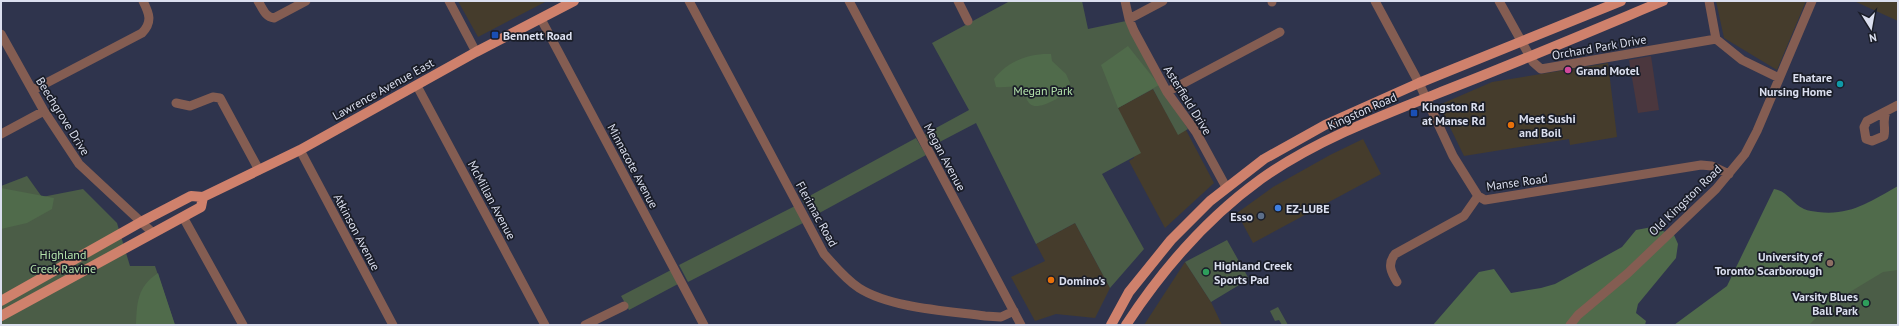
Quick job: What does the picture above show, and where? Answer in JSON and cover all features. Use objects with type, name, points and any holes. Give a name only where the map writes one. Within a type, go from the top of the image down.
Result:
[{"type":"main road","name":"Lawrence Avenue East","points":[[1,302],[141,222],[191,196],[203,197],[300,150],[476,52],[574,1]]},
{"type":"main road","name":"Kingston Road","points":[[1110,325],[1130,292],[1171,240],[1226,187],[1264,159],[1325,125],[1419,83],[1622,1]]},
{"type":"main road","name":"Kingston Road","points":[[1126,325],[1178,255],[1226,208],[1258,182],[1301,154],[1381,115],[1663,1]]},
{"type":"main road","name":"Lawrence Avenue East","points":[[4,314],[201,207],[203,197]]},
{"type":"street","points":[[33,90],[142,33],[147,28],[150,18],[143,1]]},
{"type":"street","points":[[258,1],[265,14],[274,18],[306,1]]},
{"type":"street","points":[[449,1],[476,52]]},
{"type":"street","name":"Flerimac Road","points":[[690,1],[821,248],[842,274],[860,289],[884,300],[986,316],[1001,317],[1014,311]]},
{"type":"street","name":"Megan Avenue","points":[[849,1],[1021,325]]},
{"type":"street","points":[[958,1],[968,21]]},
{"type":"street","name":"Asterfield Drive","points":[[1125,1],[1129,19],[1167,92],[1196,132],[1226,187]]},
{"type":"street","points":[[1129,19],[1163,1]]},
{"type":"street","name":"Manse Road","points":[[1375,1],[1419,83],[1453,156],[1478,196],[1485,200],[1701,165],[1712,166],[1729,174]]},
{"type":"street","name":"Orchard Park Drive","points":[[1499,1],[1535,65],[1541,69],[1716,39]]},
{"type":"street","points":[[1709,1],[1716,39],[1742,60],[1779,78]]},
{"type":"street","name":"Old Kingston Road","points":[[1570,325],[1595,299],[1628,273],[1716,189],[1729,174],[1753,138],[1812,1]]},
{"type":"street","name":"Minnacote Avenue","points":[[541,19],[704,325]]},
{"type":"street","points":[[1167,92],[1280,32]]},
{"type":"street","name":"Beechgrove Drive","points":[[1,34],[44,111],[79,164],[153,233]]},
{"type":"street","name":"McMillan Avenue","points":[[417,86],[545,325]]},
{"type":"street","points":[[176,103],[190,106],[213,97],[220,98],[259,170]]},
{"type":"street","points":[[1886,112],[1898,105]]},
{"type":"street","points":[[1,134],[44,111]]},
{"type":"street","name":"Atkinson Avenue","points":[[300,150],[393,325]]},
{"type":"street","points":[[1397,282],[1390,267],[1391,259],[1395,254],[1464,216],[1478,196]]},
{"type":"street","points":[[183,217],[243,325]]},
{"type":"street","points":[[585,325],[624,306]]},
{"type":"shaded area","points":[[458,1],[547,1],[478,37]]},
{"type":"shaded area","points":[[1716,1],[1806,1],[1777,70],[1724,38]]},
{"type":"shaded area","points":[[1854,1],[1898,1],[1898,21]]},
{"type":"shaded area","points":[[1651,56],[1659,110],[1638,113],[1629,60]]},
{"type":"shaded area","points":[[1608,63],[1617,137],[1570,145],[1569,139],[1464,156],[1439,105],[1492,82]]},
{"type":"shaded area","points":[[1153,89],[1178,134],[1186,130],[1214,183],[1165,228],[1129,161],[1134,158],[1118,108]]},
{"type":"shaded area","points":[[1363,139],[1381,174],[1253,243],[1237,213],[1273,187],[1330,155]]},
{"type":"shaded area","points":[[1075,223],[1110,288],[1095,318],[1056,314],[1035,321],[1011,277],[1045,261],[1036,244]]},
{"type":"shaded area","points":[[1185,262],[1211,302],[1222,325],[1144,325]]},
{"type":"green space","name":"Megan Park","points":[[1010,1],[1082,1],[1088,29],[1126,21],[1159,85],[1188,129],[1178,135],[1153,89],[1118,108],[1141,153],[1102,174],[1144,249],[1110,288],[1075,223],[1036,244],[976,123],[932,146],[925,134],[969,110],[932,43]]},
{"type":"green space","points":[[1128,46],[1159,85],[1118,108],[1101,65]]},
{"type":"green space","points":[[1051,54],[1052,61],[1066,74],[1070,83],[1067,91],[1063,95],[1049,103],[1034,106],[1028,102],[1024,92],[1020,89],[1011,87],[996,87],[994,79],[1012,63],[1035,55]]},
{"type":"green space","points":[[916,138],[926,155],[812,217],[802,200]]},
{"type":"green space","name":"Highland Creek Ravine","points":[[27,176],[42,197],[83,189],[117,223],[130,266],[155,266],[175,325],[1,325],[1,186]]},
{"type":"green space","points":[[1898,186],[1898,270],[1883,272],[1830,304],[1809,325],[1674,325],[1727,286],[1774,189],[1783,192],[1804,209],[1809,211],[1830,213],[1841,212],[1860,206]]},
{"type":"green space","points":[[1,188],[54,198],[52,209],[27,223],[1,229]]},
{"type":"green space","points":[[1898,204],[1898,325],[1710,325]]},
{"type":"green space","points":[[795,206],[803,223],[688,282],[679,265]]},
{"type":"green space","points":[[1652,227],[1674,235],[1678,244],[1676,258],[1638,304],[1636,313],[1646,321],[1645,325],[1433,325],[1479,272],[1494,269],[1511,293],[1541,288],[1555,284],[1622,247],[1636,230]]},
{"type":"green space","points":[[1227,240],[1249,279],[1211,302],[1185,262]]},
{"type":"green space","points":[[671,270],[678,284],[629,310],[621,296]]},
{"type":"green space","points":[[158,273],[175,325],[136,325],[138,303],[142,290],[151,278]]},
{"type":"green space","points":[[1278,307],[1288,325],[1282,325],[1279,320],[1275,321],[1270,311]]},
{"type":"place","name":"Bennett Road","points":[[495,35]]},
{"type":"place","name":"Grand Motel","points":[[1568,70]]},
{"type":"place","name":"Ehatare Nursing Home","points":[[1840,84]]},
{"type":"place","name":"Kingston Rd at Manse Rd","points":[[1414,113]]},
{"type":"place","name":"Meet Sushi and Boil","points":[[1511,125]]},
{"type":"place","name":"EZ-LUBE","points":[[1278,208]]},
{"type":"place","name":"Esso","points":[[1261,216]]},
{"type":"place","name":"University of Toronto Scarborough","points":[[1830,263]]},
{"type":"place","name":"Highland Creek Sports Pad","points":[[1206,272]]},
{"type":"place","name":"Domino's","points":[[1051,280]]},
{"type":"place","name":"Varsity Blues Ball Park","points":[[1866,303]]}]
